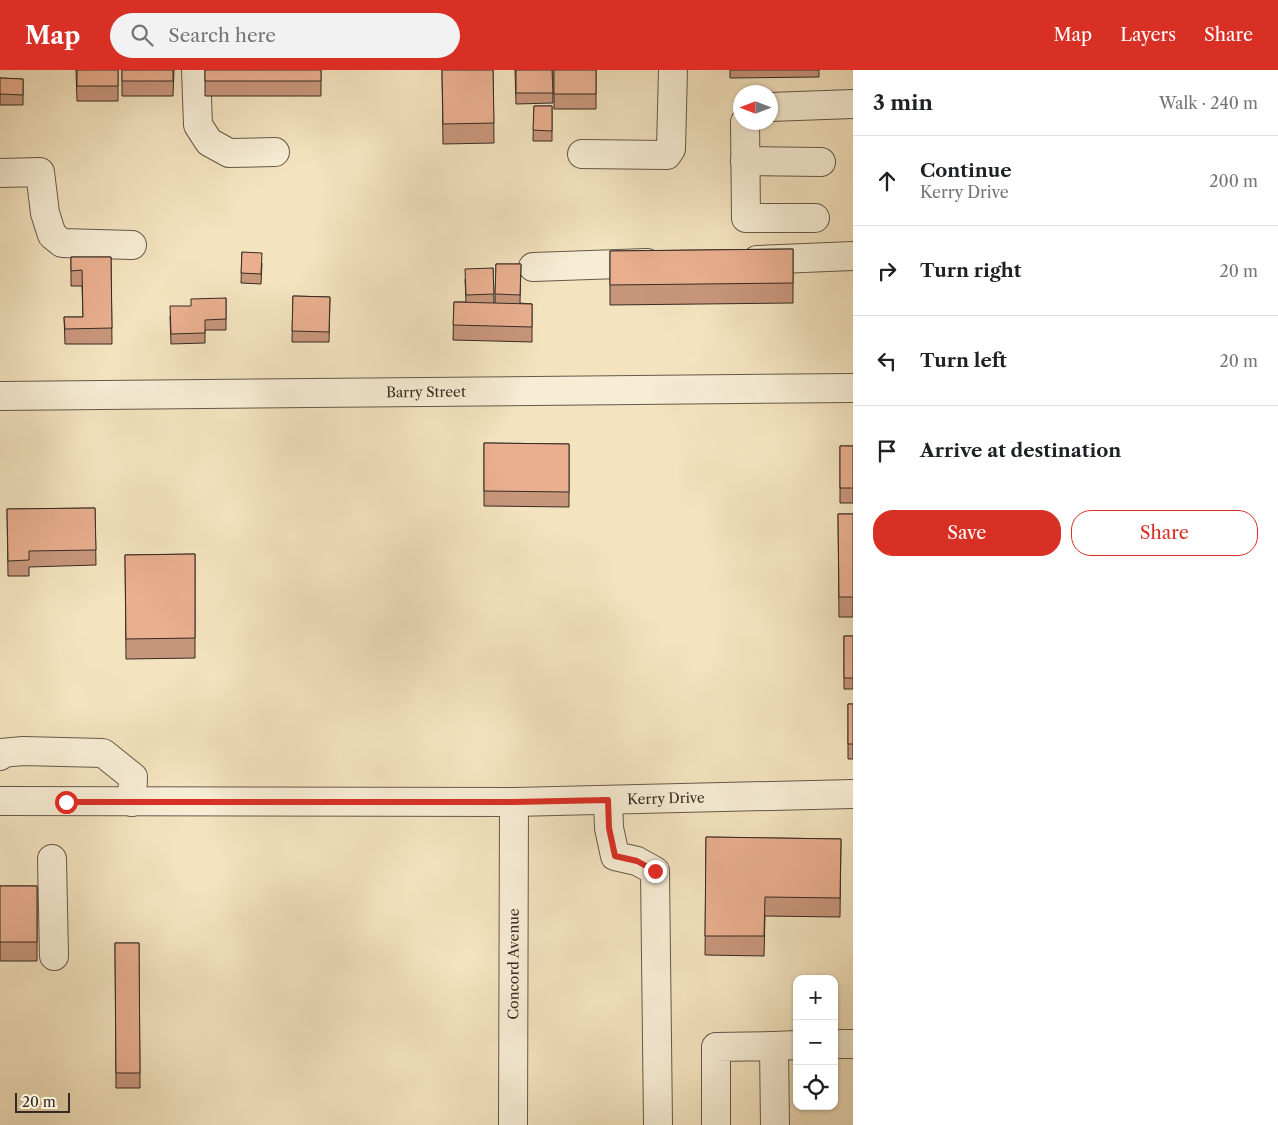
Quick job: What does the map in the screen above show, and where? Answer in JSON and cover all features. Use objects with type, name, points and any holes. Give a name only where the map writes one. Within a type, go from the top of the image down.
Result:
[{"type":"street","points":[[196,70],[198,125],[209,142],[228,152],[275,152]]},
{"type":"street","points":[[582,154],[667,155],[671,149],[673,70]]},
{"type":"street","points":[[778,107],[853,104]]},
{"type":"street","points":[[745,130],[746,218],[815,218]]},
{"type":"street","points":[[745,161],[821,162]]},
{"type":"street","points":[[0,173],[40,172],[45,213],[52,235],[62,243],[132,246]]},
{"type":"street","points":[[733,260],[853,256]]},
{"type":"street","points":[[533,267],[673,262]]},
{"type":"street","name":"Barry Street","points":[[0,396],[853,388]]},
{"type":"street","points":[[0,756],[1,753],[23,750],[103,753],[132,777],[132,802]]},
{"type":"street","name":"Kerry Drive","points":[[0,801],[514,802],[853,794]]},
{"type":"street","points":[[608,800],[609,828],[615,856],[637,861],[655,871],[658,1125]]},
{"type":"street","name":"Concord Avenue","points":[[513,1125],[514,802]]},
{"type":"street","points":[[52,859],[54,956]]},
{"type":"street","points":[[838,1044],[853,1044]]},
{"type":"street","points":[[716,1125],[716,1047],[785,1046],[775,1125]]},
{"type":"building","points":[[77,70],[118,70],[118,86],[77,86]]},
{"type":"building","points":[[122,70],[173,70],[173,81],[122,81]]},
{"type":"building","points":[[205,70],[321,70],[321,81],[205,81]]},
{"type":"building","points":[[442,70],[493,70],[494,123],[443,124]]},
{"type":"building","points":[[516,70],[552,70],[553,93],[516,93]]},
{"type":"building","points":[[554,70],[596,70],[596,94],[554,94]]},
{"type":"building","points":[[0,78],[23,79],[23,95],[0,94]]},
{"type":"building","points":[[534,106],[552,106],[552,131],[533,130]]},
{"type":"building","points":[[793,249],[793,283],[610,285],[610,251]]},
{"type":"building","points":[[242,252],[262,253],[261,274],[241,273]]},
{"type":"building","points":[[71,257],[111,257],[112,328],[65,329],[64,317],[83,317],[82,270],[71,271]]},
{"type":"building","points":[[496,264],[521,264],[520,295],[495,294]]},
{"type":"building","points":[[493,268],[494,294],[466,295],[465,269]]},
{"type":"building","points":[[293,296],[330,297],[329,332],[292,331]]},
{"type":"building","points":[[226,298],[226,319],[205,320],[205,333],[171,334],[170,306],[191,306],[191,299]]},
{"type":"building","points":[[454,302],[532,304],[532,327],[453,325]]},
{"type":"building","points":[[484,443],[569,444],[569,492],[484,491]]},
{"type":"building","points":[[840,446],[853,446],[853,488],[840,488]]},
{"type":"building","points":[[95,508],[96,550],[29,551],[29,560],[8,561],[7,509]]},
{"type":"building","points":[[838,514],[853,514],[853,597],[839,597]]},
{"type":"building","points":[[195,554],[195,638],[126,639],[125,555]]},
{"type":"building","points":[[844,636],[853,636],[853,678],[844,678]]},
{"type":"building","points":[[848,704],[853,704],[853,744],[848,744]]},
{"type":"building","points":[[706,837],[841,839],[840,898],[765,897],[764,936],[705,936]]},
{"type":"building","points":[[0,886],[37,886],[37,942],[0,942]]},
{"type":"building","points":[[115,943],[139,943],[140,1073],[116,1073]]},
{"type":"route","points":[[66,802],[514,802],[608,800],[609,828],[615,856],[637,861],[655,871]]}]
